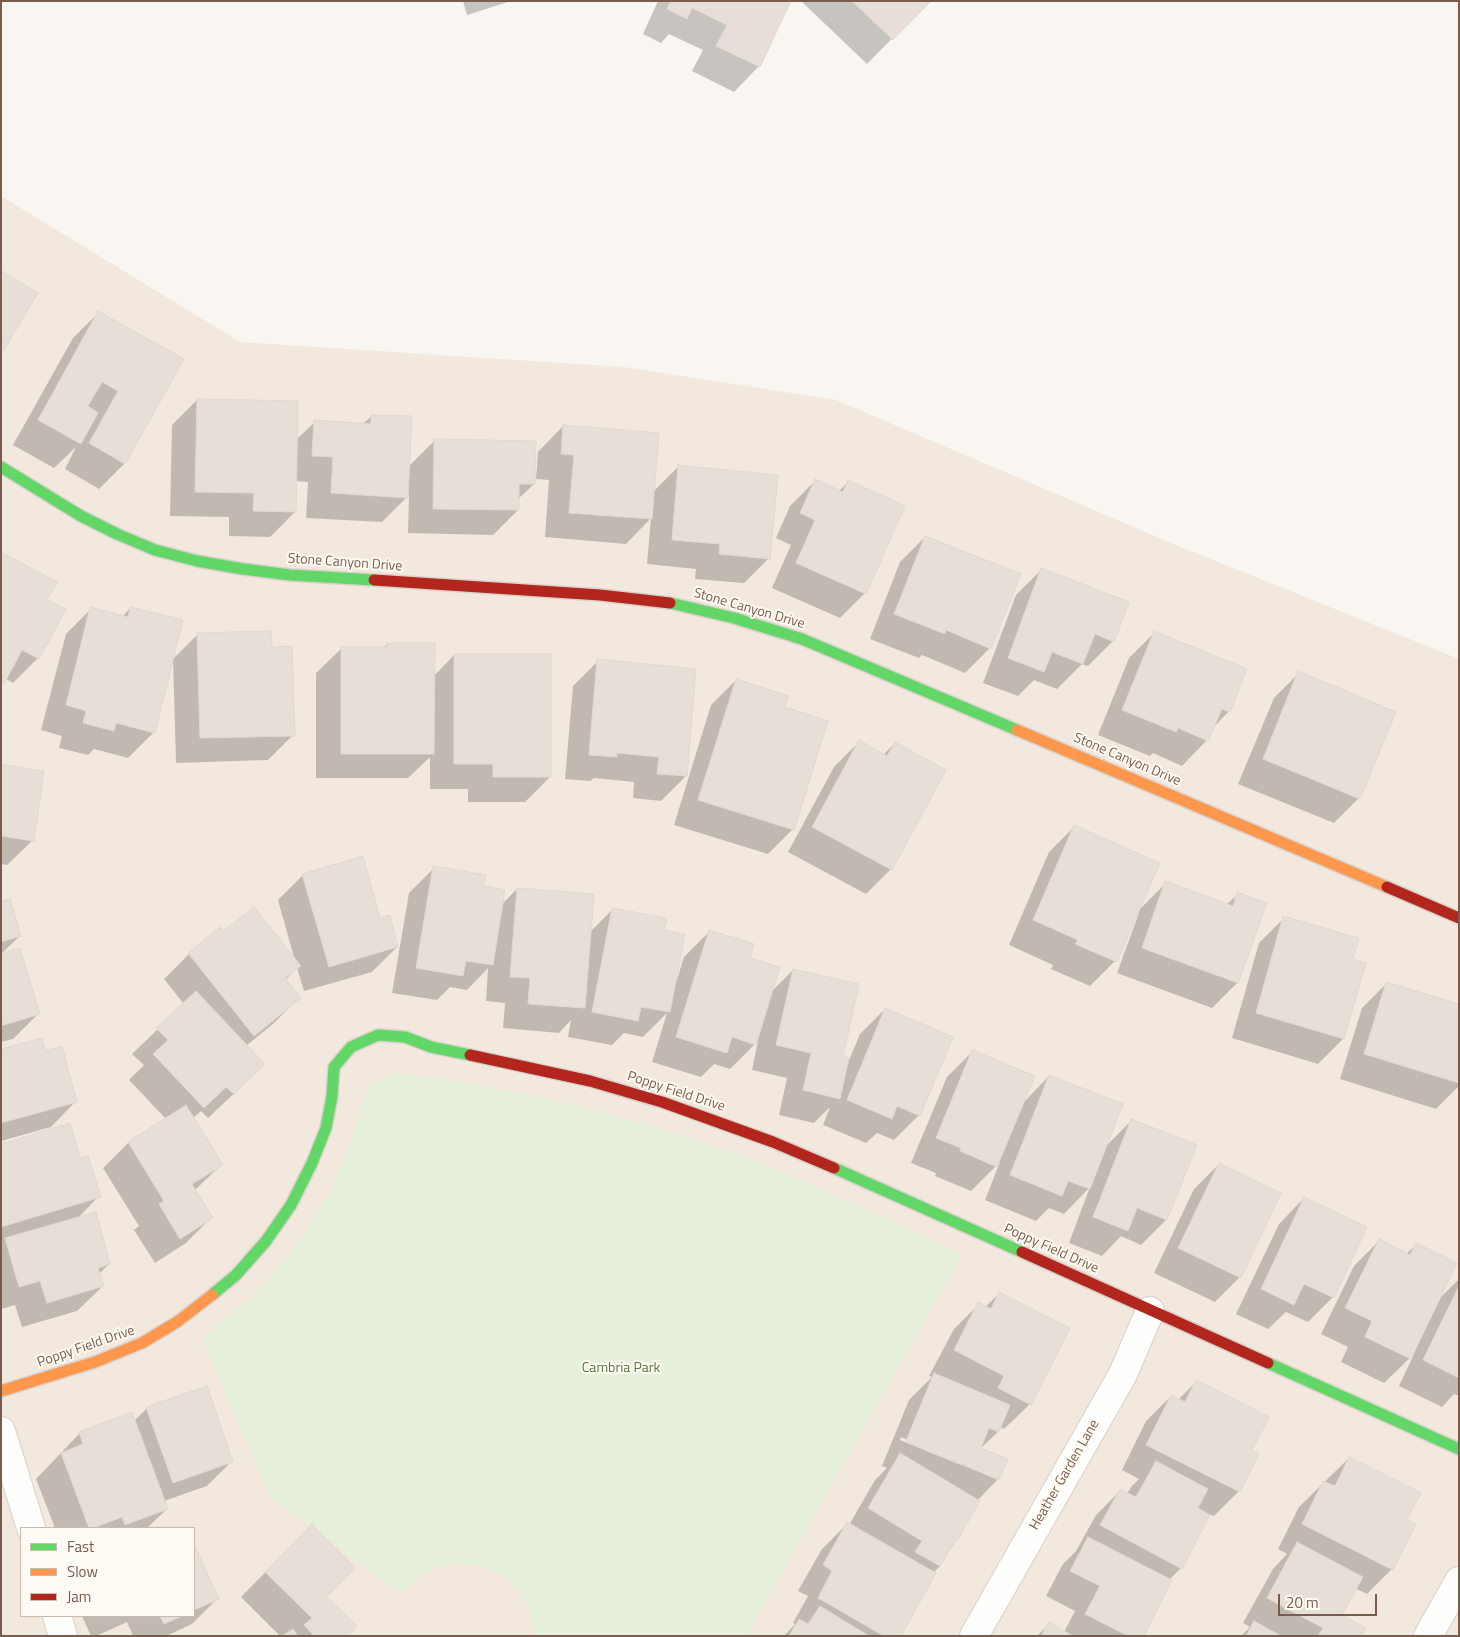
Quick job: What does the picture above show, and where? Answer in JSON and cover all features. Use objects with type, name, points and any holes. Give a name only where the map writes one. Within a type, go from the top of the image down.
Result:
[{"type":"street","name":"Stone Canyon Drive","points":[[1,467],[81,516],[116,534],[155,550],[197,561],[290,575],[600,595],[659,602],[734,618],[802,639],[1459,918]]},
{"type":"street","name":"Poppy Field Drive","points":[[1,1390],[94,1362],[142,1343],[177,1322],[206,1301],[236,1275],[266,1241],[291,1205],[312,1163],[326,1128],[332,1096],[334,1067],[351,1047],[378,1035],[405,1038],[431,1047],[590,1081],[662,1102],[773,1142],[854,1176],[1459,1449]]},
{"type":"street","name":"Heather Garden Lane","points":[[974,1636],[1123,1374],[1150,1311]]},
{"type":"street","points":[[1,1431],[31,1527]]},
{"type":"street","points":[[1428,1636],[1459,1581]]},
{"type":"street","points":[[57,1617],[63,1636]]},
{"type":"shaded area","points":[[1,196],[240,342],[624,367],[836,400],[1171,543],[1459,659],[1459,1636],[1,1636]]},
{"type":"green space","name":"Cambria Park","points":[[396,1073],[521,1093],[582,1107],[660,1129],[741,1156],[792,1177],[962,1255],[746,1636],[534,1636],[530,1610],[518,1590],[503,1576],[472,1564],[438,1567],[421,1575],[401,1594],[270,1497],[202,1338],[252,1296],[272,1276],[294,1249],[331,1189],[354,1134],[366,1093],[377,1081]]},
{"type":"building","points":[[671,1],[791,1],[760,67],[716,46],[727,25],[692,8],[687,19],[667,9]]},
{"type":"building","points":[[852,1],[931,1],[893,40]]},
{"type":"building","points":[[1,271],[38,293],[1,355]]},
{"type":"building","points":[[98,311],[184,359],[125,464],[89,443],[118,391],[102,382],[88,406],[98,413],[81,444],[38,420]]},
{"type":"building","points":[[197,399],[298,401],[296,512],[253,511],[254,493],[195,492]]},
{"type":"building","points":[[371,415],[412,416],[408,498],[331,493],[333,457],[312,456],[314,420],[371,424]]},
{"type":"building","points":[[563,425],[659,433],[652,519],[569,513],[574,455],[561,454]]},
{"type":"building","points":[[434,439],[536,441],[535,484],[519,484],[519,510],[433,509]]},
{"type":"building","points":[[678,465],[778,475],[770,559],[719,554],[720,544],[672,540]]},
{"type":"building","points":[[815,479],[843,492],[848,480],[905,506],[866,594],[796,563],[815,520],[800,513]]},
{"type":"building","points":[[925,536],[1021,574],[991,649],[946,630],[945,634],[894,614]]},
{"type":"building","points":[[1,552],[57,582],[47,600],[66,609],[39,659],[22,650],[4,684],[1,683]]},
{"type":"building","points":[[1041,568],[1129,602],[1114,642],[1095,634],[1083,664],[1052,652],[1044,672],[1008,658]]},
{"type":"building","points":[[90,607],[128,617],[130,607],[183,620],[155,733],[116,723],[114,731],[83,723],[86,711],[66,705]]},
{"type":"building","points":[[271,631],[272,647],[292,646],[295,736],[200,738],[197,633]]},
{"type":"building","points":[[1154,631],[1247,669],[1230,712],[1222,709],[1208,741],[1178,728],[1176,732],[1122,710]]},
{"type":"building","points":[[387,643],[435,643],[434,754],[341,754],[341,647],[387,647]]},
{"type":"building","points":[[454,654],[551,654],[551,777],[493,777],[493,764],[454,764]]},
{"type":"building","points":[[597,659],[696,669],[687,776],[657,774],[659,757],[617,753],[617,757],[589,755]]},
{"type":"building","points":[[1298,671],[1396,712],[1360,799],[1263,759]]},
{"type":"building","points":[[736,679],[788,696],[785,707],[828,721],[794,830],[698,800]]},
{"type":"building","points":[[859,740],[887,756],[895,742],[946,770],[892,870],[812,827]]},
{"type":"building","points":[[1,764],[44,771],[34,841],[1,836]]},
{"type":"building","points":[[1074,825],[1160,863],[1117,962],[1075,944],[1078,940],[1033,920]]},
{"type":"building","points":[[363,856],[380,918],[390,915],[398,947],[329,967],[302,874]]},
{"type":"building","points":[[433,866],[486,875],[484,886],[505,890],[493,965],[466,961],[463,976],[416,968]]},
{"type":"building","points":[[1165,881],[1233,906],[1237,892],[1267,903],[1238,983],[1142,948]]},
{"type":"building","points":[[517,888],[594,894],[585,1008],[528,1004],[530,978],[510,977]]},
{"type":"building","points":[[10,899],[21,936],[1,942],[1,901]]},
{"type":"building","points":[[254,907],[301,966],[285,978],[301,998],[254,1036],[188,953],[220,927],[223,931]]},
{"type":"building","points":[[612,908],[667,918],[664,930],[685,934],[670,1012],[641,1007],[638,1021],[592,1012]]},
{"type":"building","points":[[1283,916],[1359,938],[1353,959],[1366,963],[1344,1039],[1256,1013]]},
{"type":"building","points":[[709,930],[754,944],[750,958],[780,967],[756,1045],[732,1037],[727,1053],[676,1037]]},
{"type":"building","points":[[20,948],[40,1014],[1,1026],[1,953]]},
{"type":"building","points":[[793,969],[859,984],[843,1057],[849,1058],[840,1099],[803,1090],[811,1053],[776,1045]]},
{"type":"building","points":[[1386,982],[1459,1004],[1459,1083],[1364,1054]]},
{"type":"building","points":[[196,991],[265,1064],[234,1094],[226,1087],[204,1108],[153,1054],[168,1040],[156,1028]]},
{"type":"building","points":[[885,1008],[953,1037],[920,1116],[897,1106],[892,1119],[847,1100]]},
{"type":"building","points":[[42,1038],[46,1051],[62,1046],[77,1102],[1,1123],[1,1049]]},
{"type":"building","points":[[972,1050],[1035,1076],[997,1167],[960,1151],[961,1148],[936,1138]]},
{"type":"building","points":[[1049,1075],[1123,1104],[1090,1189],[1068,1181],[1062,1196],[1010,1175]]},
{"type":"building","points":[[186,1105],[223,1165],[192,1184],[213,1218],[180,1239],[159,1204],[164,1201],[128,1142]]},
{"type":"building","points":[[1131,1119],[1197,1145],[1167,1220],[1137,1208],[1128,1231],[1093,1217]]},
{"type":"building","points":[[70,1123],[80,1158],[88,1156],[101,1197],[1,1227],[1,1144]]},
{"type":"building","points":[[1219,1163],[1281,1193],[1241,1278],[1178,1248]]},
{"type":"building","points":[[1304,1197],[1367,1227],[1334,1298],[1304,1284],[1294,1305],[1261,1289]]},
{"type":"building","points":[[96,1212],[110,1264],[98,1268],[104,1286],[47,1303],[40,1281],[19,1287],[5,1238]]},
{"type":"building","points":[[1379,1239],[1410,1255],[1416,1243],[1457,1263],[1411,1359],[1365,1337],[1372,1321],[1345,1308]]},
{"type":"building","points":[[1459,1286],[1459,1378],[1423,1360]]},
{"type":"building","points":[[999,1292],[1070,1328],[1031,1405],[998,1388],[1004,1376],[954,1350],[978,1302],[991,1309]]},
{"type":"building","points":[[934,1373],[1010,1405],[999,1432],[989,1428],[981,1448],[1008,1459],[999,1480],[906,1441]]},
{"type":"building","points":[[1196,1380],[1269,1417],[1252,1450],[1259,1454],[1240,1492],[1146,1445],[1171,1395],[1185,1402]]},
{"type":"building","points":[[207,1386],[233,1462],[173,1483],[146,1407]]},
{"type":"building","points":[[132,1412],[168,1509],[125,1525],[122,1517],[96,1527],[89,1527],[61,1453],[83,1444],[79,1432]]},
{"type":"building","points":[[900,1453],[980,1501],[940,1566],[915,1552],[922,1541],[868,1508]]},
{"type":"building","points":[[1349,1457],[1421,1493],[1407,1519],[1416,1524],[1393,1570],[1302,1524],[1323,1481],[1335,1486]]},
{"type":"building","points":[[1156,1461],[1208,1489],[1198,1508],[1210,1515],[1182,1569],[1100,1525],[1120,1489],[1136,1497]]},
{"type":"building","points":[[847,1522],[936,1573],[901,1636],[884,1636],[818,1598],[832,1571],[823,1565]]},
{"type":"building","points":[[312,1524],[356,1568],[327,1597],[357,1626],[348,1636],[314,1636],[304,1625],[312,1618],[265,1572]]},
{"type":"building","points":[[1088,1537],[1172,1580],[1144,1636],[1128,1636],[1085,1614],[1100,1586],[1070,1571]]},
{"type":"building","points":[[1297,1542],[1363,1577],[1342,1615],[1366,1628],[1362,1636],[1318,1636],[1323,1628],[1267,1598]]},
{"type":"building","points":[[195,1546],[219,1599],[195,1610]]},
{"type":"building","points":[[820,1606],[869,1636],[789,1636],[799,1619],[808,1624]]},
{"type":"building","points":[[160,1617],[180,1617],[164,1624]]},
{"type":"building","points":[[1254,1621],[1281,1636],[1246,1636]]},
{"type":"building","points":[[1049,1622],[1073,1636],[1041,1636]]},
{"type":"building","points":[[293,1629],[298,1636],[282,1636]]},
{"type":"traffic: fast","points":[[1,467],[81,516],[155,550],[197,561],[243,569],[290,575],[374,580]]},
{"type":"traffic: fast","points":[[670,603],[734,618],[802,639],[1017,730]]},
{"type":"traffic: fast","points":[[212,1295],[236,1275],[266,1241],[291,1205],[312,1163],[326,1128],[332,1096],[334,1067],[351,1047],[378,1035],[405,1037],[431,1047],[470,1055]]},
{"type":"traffic: fast","points":[[834,1168],[1022,1252]]},
{"type":"traffic: fast","points":[[1268,1363],[1459,1449]]},
{"type":"traffic: slow","points":[[1017,730],[1387,887]]},
{"type":"traffic: slow","points":[[1,1391],[95,1362],[142,1343],[177,1322],[212,1295]]},
{"type":"traffic: jam","points":[[374,580],[600,595],[670,603]]},
{"type":"traffic: jam","points":[[1387,887],[1459,918]]},
{"type":"traffic: jam","points":[[470,1055],[590,1081],[662,1102],[773,1142],[834,1168]]},
{"type":"traffic: jam","points":[[1022,1252],[1268,1363]]}]
